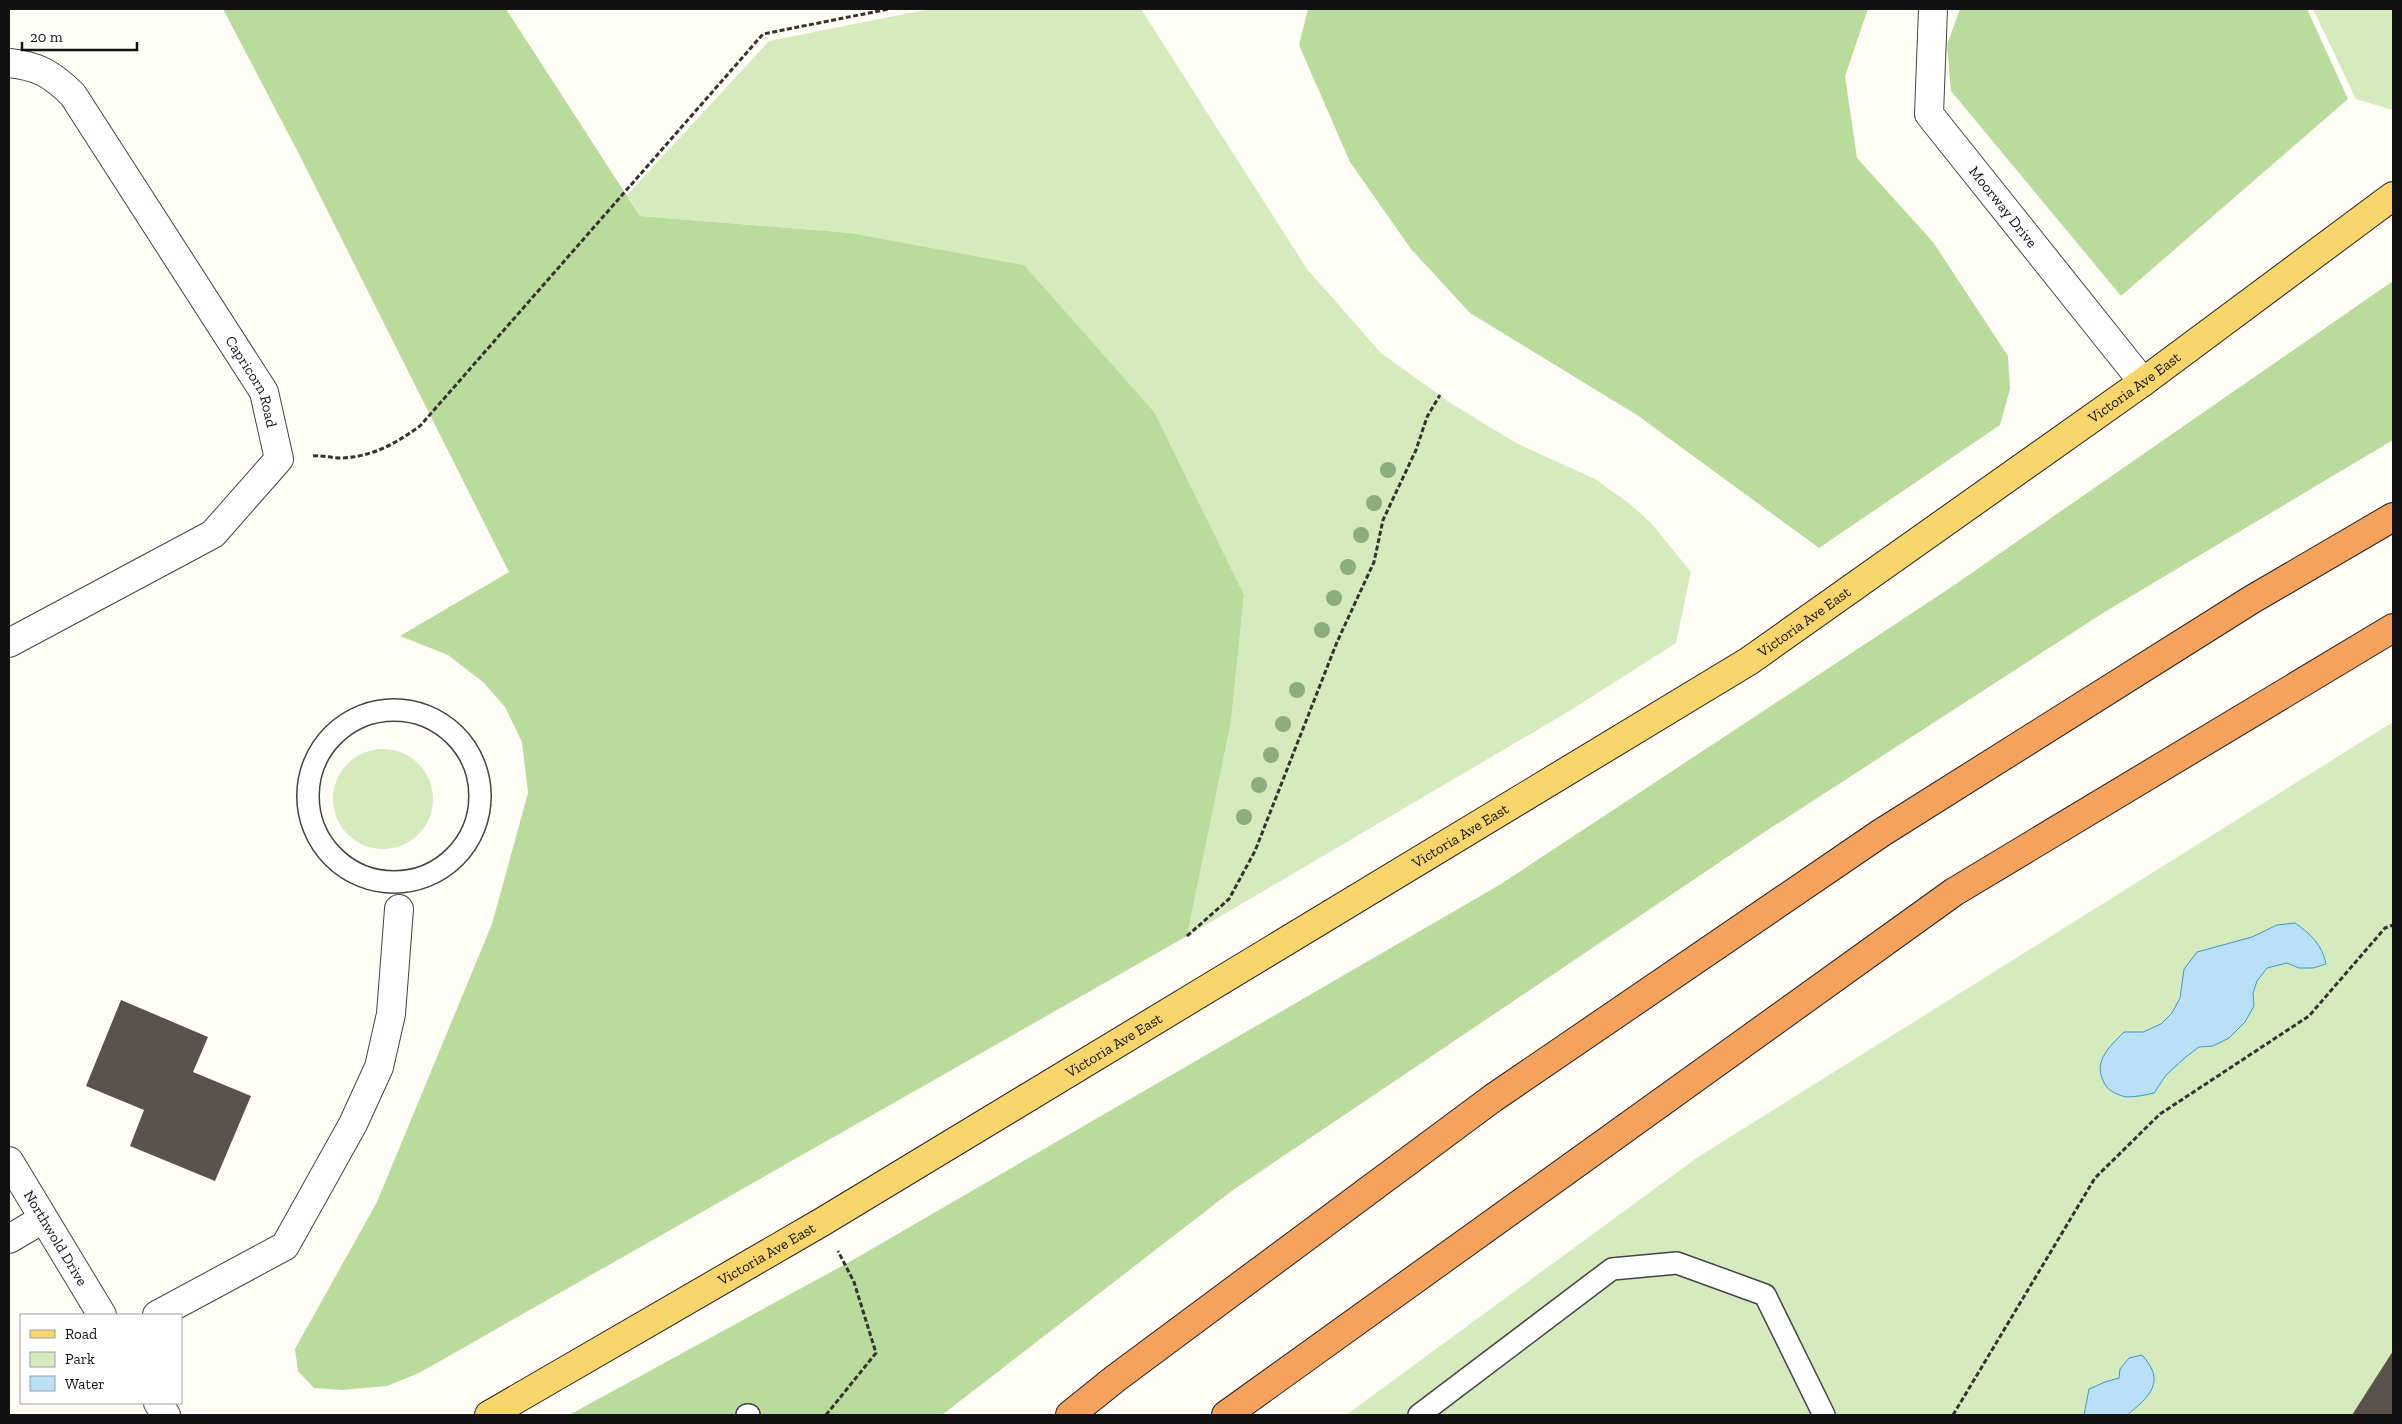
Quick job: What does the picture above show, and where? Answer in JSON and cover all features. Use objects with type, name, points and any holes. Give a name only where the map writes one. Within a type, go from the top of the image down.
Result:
[{"type":"highway","points":[[1070,1415],[1116,1378],[1493,1098],[1873,838],[2251,600],[2393,517]]},
{"type":"highway","points":[[1226,1415],[1954,892],[2393,628]]},
{"type":"main road","name":"Victoria Ave East","points":[[489,1415],[822,1222],[1749,661],[2143,382],[2393,196]]},
{"type":"street","name":"Moorway Drive","points":[[1933,9],[1930,114],[2143,382]]},
{"type":"street","name":"Capricorn Road","points":[[9,63],[22,64],[54,76],[73,95],[264,392],[279,459]]},
{"type":"street","points":[[9,644],[213,534],[279,459]]},
{"type":"street","points":[[158,1314],[285,1246],[352,1124],[379,1067],[391,1014],[395,896]]},
{"type":"street","name":"Northwold Drive","points":[[9,1161],[42,1219],[101,1314]]},
{"type":"street","points":[[9,1238],[42,1219]]},
{"type":"street","points":[[159,1404],[166,1415]]},
{"type":"lane","points":[[379,710],[415,711],[448,727],[471,755],[481,790],[476,826],[456,857],[426,878],[395,896],[355,875],[327,853],[310,821],[307,784],[320,750],[345,724],[379,710]]},
{"type":"lane","points":[[1419,1415],[1612,1269],[1677,1263],[1765,1295],[1824,1415]]},
{"type":"path","points":[[279,459],[316,455],[338,458],[359,457],[393,444],[420,426],[763,34],[889,9]]},
{"type":"path","points":[[1186,936],[1229,899],[1255,852],[1337,642],[1374,562],[1383,520],[1416,450],[1427,416],[1440,395]]},
{"type":"path","points":[[1953,1415],[2095,1178],[2160,1114],[2309,1016],[2385,928],[2393,925]]},
{"type":"path","points":[[822,1222],[854,1282],[876,1353],[826,1415]]},
{"type":"green space","points":[[223,9],[506,9],[640,216],[851,233],[1024,265],[1154,412],[1244,595],[1231,722],[1187,936],[419,1373],[387,1386],[342,1390],[314,1388],[298,1371],[295,1349],[377,1202],[492,924],[528,793],[522,742],[505,707],[483,682],[448,655],[400,636],[509,572],[300,156]]},
{"type":"green space","points":[[930,9],[1141,9],[1307,269],[1381,353],[1449,402],[1516,443],[1595,479],[1630,504],[1651,523],[1691,572],[1676,643],[1566,713],[1187,936],[1231,722],[1244,595],[1024,265],[851,233],[640,216],[627,195],[769,41]]},
{"type":"green space","points":[[1308,9],[1868,9],[1845,76],[1857,158],[1933,242],[2008,356],[2010,389],[2000,425],[1819,548],[1637,415],[1470,313],[1411,249],[1350,162],[1299,45]]},
{"type":"green space","points":[[1960,9],[2307,9],[2348,99],[2121,296],[1951,91],[1947,45]]},
{"type":"green space","points":[[2313,9],[2393,9],[2393,110],[2356,99]]},
{"type":"green space","points":[[2393,281],[2393,440],[2103,613],[1757,837],[1233,1190],[942,1415],[569,1415],[851,1261],[1501,884],[1950,588]]},
{"type":"green space","points":[[2393,722],[2393,1415],[1346,1415],[1698,1157]]},
{"type":"green space","points":[[373,749],[393,749],[402,752],[419,763],[430,780],[433,789],[433,809],[430,818],[419,835],[402,846],[393,849],[373,849],[355,841],[341,827],[333,809],[333,789],[341,771],[355,757]]},
{"type":"water","points":[[2295,923],[2315,940],[2322,951],[2326,964],[2313,968],[2299,968],[2287,963],[2267,968],[2257,981],[2253,993],[2254,1006],[2245,1022],[2229,1038],[2213,1046],[2199,1047],[2187,1056],[2166,1075],[2154,1093],[2126,1097],[2107,1088],[2100,1070],[2103,1056],[2124,1032],[2143,1032],[2161,1024],[2172,1013],[2180,998],[2184,969],[2197,952],[2252,937],[2277,925]]},
{"type":"water","points":[[2142,1355],[2153,1373],[2154,1381],[2148,1395],[2142,1402],[2127,1415],[2084,1415],[2089,1389],[2119,1378],[2120,1369],[2129,1358]]},
{"type":"building","points":[[121,1000],[208,1037],[193,1072],[251,1096],[215,1181],[130,1146],[144,1110],[86,1086]]},
{"type":"building","points":[[2393,1351],[2393,1415],[2352,1415]]}]
